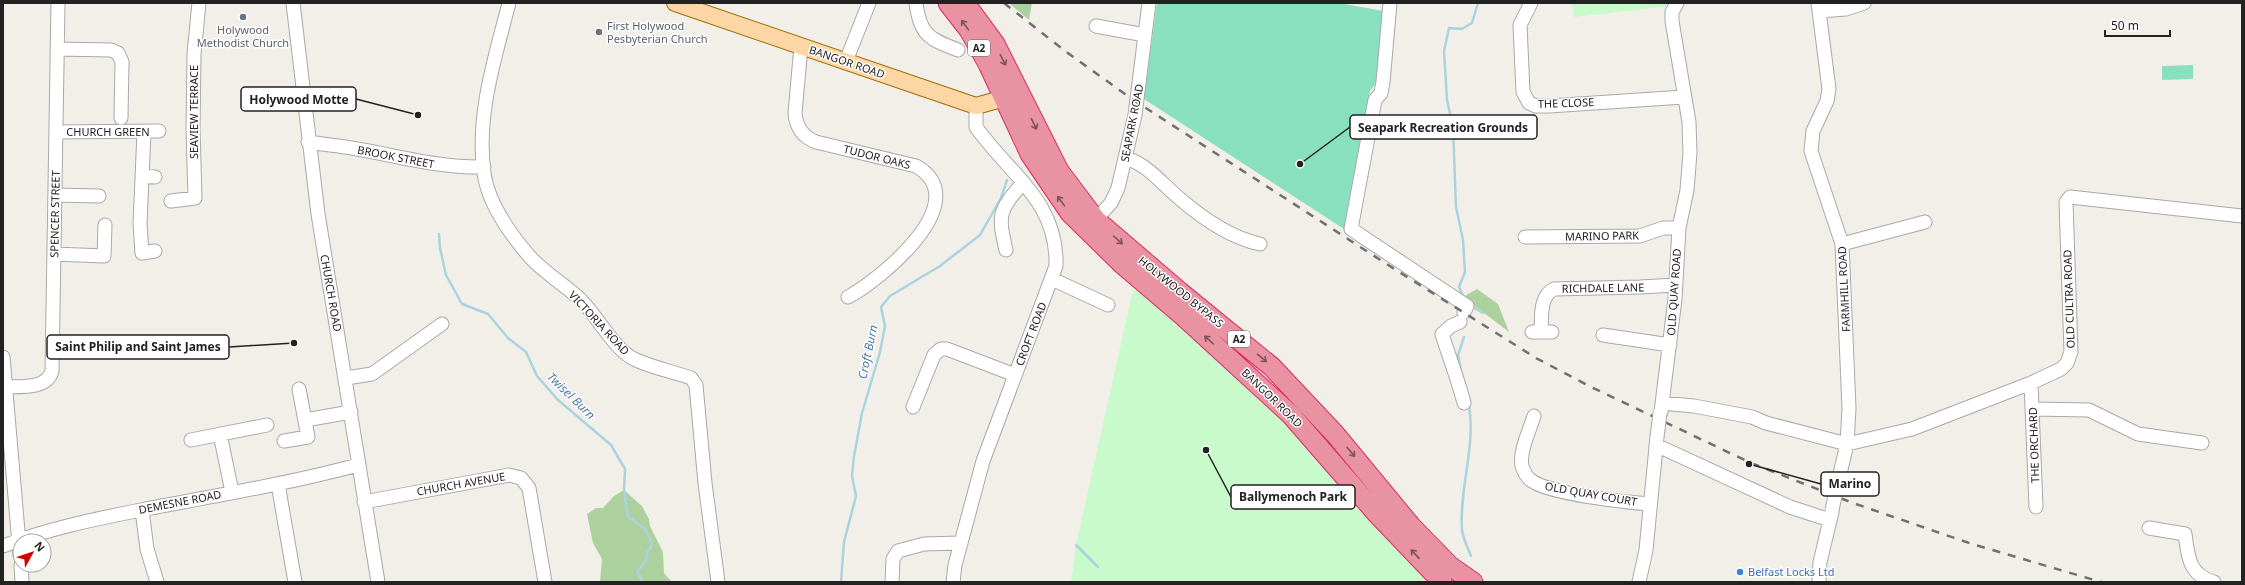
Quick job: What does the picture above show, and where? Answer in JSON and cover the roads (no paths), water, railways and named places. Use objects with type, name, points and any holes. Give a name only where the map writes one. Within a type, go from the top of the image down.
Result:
[{"type":"highway","name":"HOLYWOOD BYPASS","points":[[948,3],[972,37],[988,64],[1010,93]]},
{"type":"highway","name":"HOLYWOOD BYPASS","points":[[965,3],[995,44],[1010,93],[1020,136],[1050,186],[1091,225],[1174,287],[1272,367],[1331,428],[1411,526],[1450,566],[1473,582]]},
{"type":"highway","name":"BANGOR ROAD","points":[[1091,225],[1291,415],[1377,514],[1442,582]]},
{"type":"main road","name":"BANGOR ROAD","points":[[675,3],[976,106]]},
{"type":"main road","points":[[976,106],[985,105],[1010,93]]},
{"type":"street","name":"SPENCER STREET","points":[[4,387],[41,384],[51,375],[58,3]]},
{"type":"street","name":"SEAVIEW TERRACE","points":[[171,201],[195,198],[193,129],[194,54],[199,3]]},
{"type":"street","points":[[201,186],[200,86],[202,33],[206,3]]},
{"type":"street","name":"CHURCH ROAD","points":[[293,3],[308,142],[327,270],[346,378],[358,465],[378,582]]},
{"type":"street","name":"VICTORIA ROAD","points":[[509,3],[483,111],[484,167],[488,187],[499,212],[518,242],[532,258],[582,301],[625,352],[636,360],[691,378],[696,385],[705,483],[718,582]]},
{"type":"street","points":[[846,61],[869,3]]},
{"type":"street","points":[[916,3],[919,22],[924,32],[933,40],[944,40],[958,50]]},
{"type":"street","name":"SEAPARK ROAD","points":[[1091,225],[1116,196],[1126,158],[1135,115],[1149,3]]},
{"type":"street","points":[[1390,3],[1383,82],[1381,93],[1375,100],[1351,229],[1467,306],[1462,317],[1442,334],[1464,403]]},
{"type":"street","name":"THE CLOSE","points":[[1531,3],[1520,26],[1523,92],[1529,103],[1536,106],[1549,106],[1684,97]]},
{"type":"street","name":"OLD QUAY ROAD","points":[[1639,582],[1646,550],[1649,504],[1670,344],[1676,284],[1679,228],[1687,190],[1690,153],[1689,122],[1672,22],[1672,12],[1677,3]]},
{"type":"street","points":[[1819,7],[1846,9],[1864,3]]},
{"type":"street","name":"FARMHILL ROAD","points":[[1819,7],[1829,89],[1827,101],[1813,131],[1811,151],[1842,244],[1849,376],[1847,444],[1820,562],[1819,582]]},
{"type":"street","points":[[1096,26],[1145,35]]},
{"type":"street","name":"TUDOR OAKS","points":[[801,46],[795,113],[797,124],[802,133],[816,142],[916,166],[927,174],[936,193],[934,213],[910,245],[886,271],[848,297]]},
{"type":"street","name":"CHURCH GREEN","points":[[57,48],[111,50],[118,53],[122,62],[121,118]]},
{"type":"street","name":"CROFT ROAD","points":[[953,582],[961,543],[983,461],[1052,279],[1056,266],[1057,253],[1053,229],[1040,203],[976,127],[976,106]]},
{"type":"street","name":"CHURCH GREEN","points":[[56,132],[159,131]]},
{"type":"street","points":[[144,132],[149,177],[140,224],[142,253],[155,251]]},
{"type":"street","name":"BROOK STREET","points":[[308,142],[344,147],[428,164],[484,167]]},
{"type":"street","points":[[1126,158],[1139,162],[1178,198],[1238,238],[1254,246]]},
{"type":"street","points":[[1007,254],[1000,216],[1011,196],[1023,183]]},
{"type":"street","points":[[55,195],[99,196]]},
{"type":"street","name":"OLD CULTRA ROAD","points":[[1847,444],[1912,429],[2031,383],[2061,369],[2067,363],[2071,352],[2066,202],[2070,197],[2242,216]]},
{"type":"street","points":[[1842,244],[1925,222]]},
{"type":"street","points":[[54,254],[104,256],[105,225]]},
{"type":"street","name":"MARINO PARK","points":[[1525,237],[1640,236],[1663,228],[1679,228]]},
{"type":"street","points":[[1052,279],[1108,305]]},
{"type":"street","name":"RICHDALE LANE","points":[[1542,332],[1544,298],[1548,292],[1554,289],[1640,287],[1676,284]]},
{"type":"street","points":[[346,378],[372,374],[442,324]]},
{"type":"street","points":[[1603,335],[1670,344]]},
{"type":"street","points":[[913,407],[934,355],[941,349],[947,349],[1015,375]]},
{"type":"street","points":[[3,357],[4,387],[17,533]]},
{"type":"street","name":"THE ORCHARD","points":[[2031,383],[2036,507]]},
{"type":"street","points":[[284,441],[308,437],[300,390]]},
{"type":"street","points":[[1661,408],[1694,406],[1752,417],[1766,423],[1847,444]]},
{"type":"street","points":[[2033,409],[2089,410],[2138,434],[2202,443]]},
{"type":"street","points":[[305,420],[351,412]]},
{"type":"street","name":"OLD QUAY COURT","points":[[1534,416],[1522,462],[1524,471],[1532,480],[1574,493],[1623,502],[1649,504]]},
{"type":"street","points":[[191,440],[267,425]]},
{"type":"street","points":[[220,434],[232,492]]},
{"type":"street","points":[[1657,441],[1790,507],[1831,515]]},
{"type":"street","name":"DEMESNE ROAD","points":[[44,533],[142,510],[278,484],[358,465]]},
{"type":"street","name":"CHURCH AVENUE","points":[[364,502],[510,475],[517,476],[524,480],[529,488],[545,582]]},
{"type":"street","points":[[278,484],[295,582]]},
{"type":"street","points":[[142,510],[147,549],[157,582]]},
{"type":"street","points":[[2149,528],[2185,534],[2188,560],[2197,573],[2214,582]]},
{"type":"street","points":[[892,582],[893,559],[898,551],[924,544],[961,543]]},
{"type":"waterway","points":[[1464,298],[1459,287],[1465,272],[1463,240],[1456,207],[1453,127],[1447,100],[1444,51],[1449,28],[1462,29],[1472,23],[1478,3]]},
{"type":"waterway","name":"Croft Burn","points":[[841,582],[844,542],[856,496],[852,476],[854,456],[862,413],[880,352],[885,326],[881,307],[890,296],[940,266],[980,235],[1001,198],[1007,180]]},
{"type":"waterway","name":"Twisel Burn","points":[[439,234],[440,248],[446,275],[462,304],[488,314],[508,338],[526,352],[537,376],[558,400],[611,445],[625,469],[624,490],[628,517],[643,528],[651,540],[652,545],[647,553],[646,561],[637,572],[643,582]]},
{"type":"waterway","points":[[1471,306],[1483,313]]},
{"type":"waterway","points":[[1461,371],[1458,355],[1464,337]]},
{"type":"waterway","points":[[1469,405],[1471,421],[1463,499],[1462,530],[1464,540],[1471,556]]},
{"type":"waterway","points":[[1076,545],[1098,567]]},
{"type":"railway","points":[[1004,3],[1065,51],[1132,99],[1385,263],[1536,358],[1589,386],[1751,463],[1853,503],[1972,544],[2101,582]]},
{"type":"place","name":"Holywood Methodist Church","points":[[243,17]]},
{"type":"place","name":"First Holywood Pesbyterian Church","points":[[599,32]]},
{"type":"place","name":"Holywood Motte","points":[[418,115]]},
{"type":"place","name":"Seapark Recreation Grounds","points":[[1300,164]]},
{"type":"place","name":"Saint Philip and Saint James","points":[[294,343]]},
{"type":"place","name":"Ballymenoch Park","points":[[1206,450]]},
{"type":"place","name":"Marino","points":[[1749,464]]},
{"type":"place","name":"Belfast Locks Ltd","points":[[1740,572]]}]
